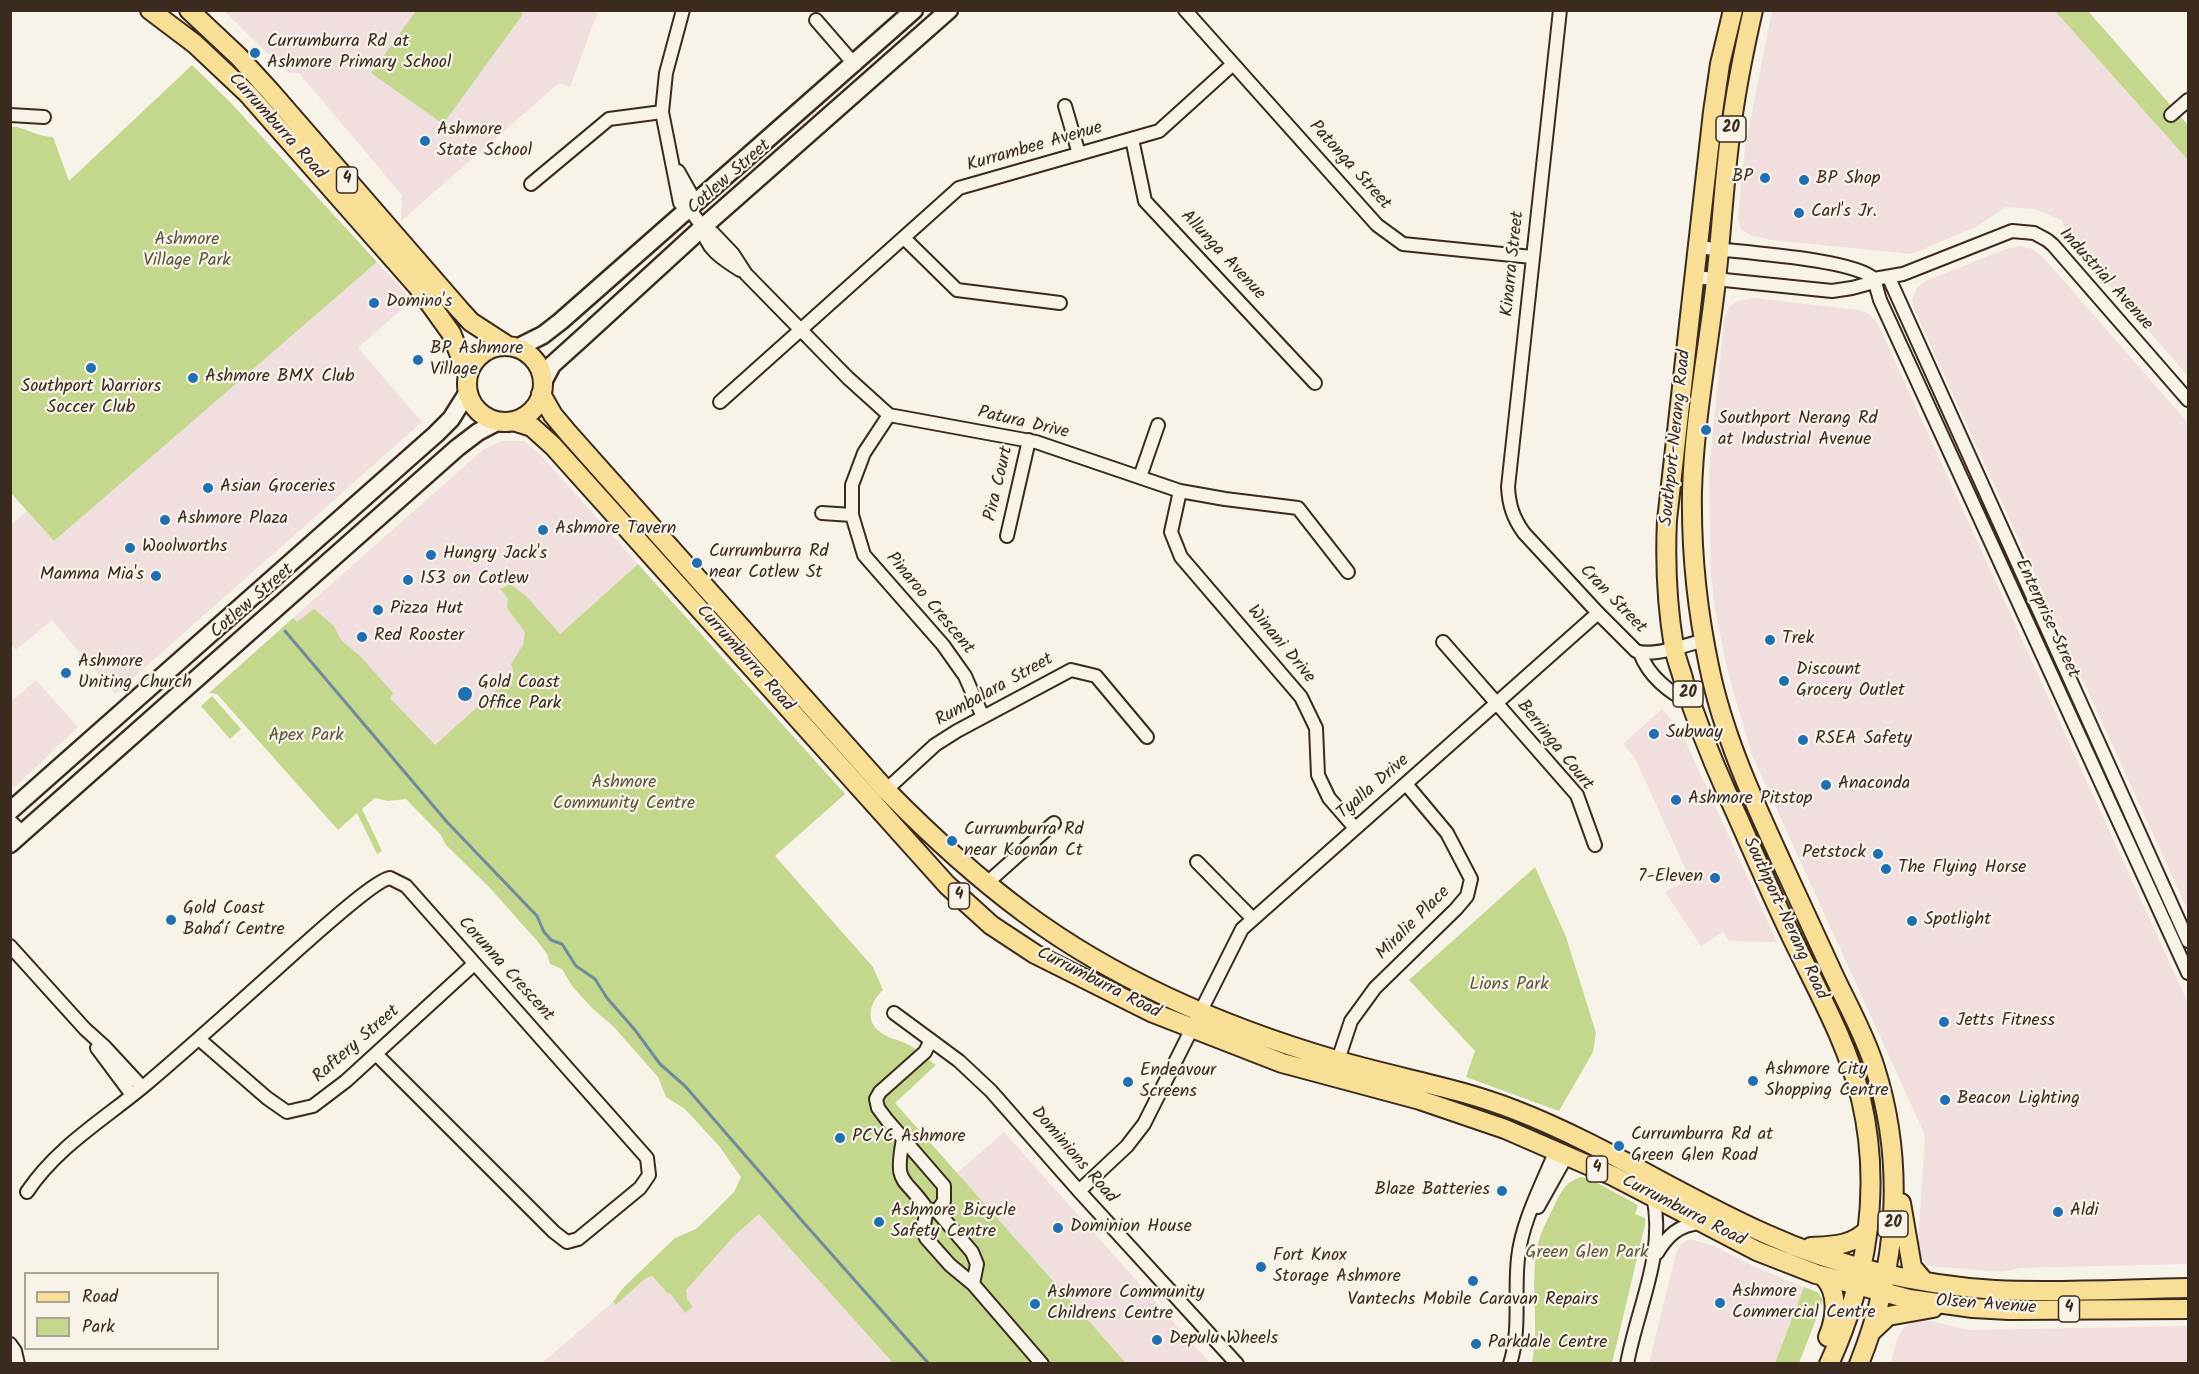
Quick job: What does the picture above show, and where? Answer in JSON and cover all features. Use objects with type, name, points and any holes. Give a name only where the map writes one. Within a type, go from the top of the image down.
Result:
[{"type":"main road","name":"Currumburra Road","points":[[150,10],[188,39],[248,94],[418,287],[451,333],[468,384]]},
{"type":"main road","name":"Currumburra Road","points":[[189,10],[239,57],[270,91],[471,322],[512,347]]},
{"type":"main road","name":"Cotlew Street","points":[[512,347],[543,335],[561,321],[855,65],[914,10]]},
{"type":"main road","name":"Cotlew Street","points":[[542,388],[552,365],[949,10]]},
{"type":"main road","name":"Southport-Nerang Road","points":[[1733,10],[1720,64],[1713,111],[1667,520],[1667,574],[1674,648],[1690,702],[1707,748],[1787,927],[1841,1040],[1854,1076],[1864,1118],[1871,1190],[1868,1229],[1857,1287],[1828,1364]]},
{"type":"main road","name":"Southport-Nerang Road","points":[[1753,10],[1733,113],[1716,279],[1699,407],[1692,490],[1693,552],[1704,640],[1723,717],[1752,798],[1875,1069],[1890,1137],[1894,1175],[1893,1217],[1887,1273],[1859,1364]]},
{"type":"main road","points":[[468,384],[473,363],[483,353],[495,347],[512,347]]},
{"type":"main road","name":"4","points":[[512,347],[530,355],[539,367],[542,388]]},
{"type":"main road","name":"4","points":[[468,384],[472,403],[479,412],[488,418],[506,421]]},
{"type":"main road","name":"Cotlew Street","points":[[10,811],[428,441],[451,419],[468,384]]},
{"type":"main road","name":"Currumburra Road","points":[[542,388],[553,415],[569,435],[886,790],[930,835],[1027,915],[1117,971],[1200,1010],[1271,1038],[1338,1060],[1478,1097],[1568,1132],[1769,1236],[1862,1267]]},
{"type":"main road","points":[[506,421],[531,411],[542,388]]},
{"type":"main road","name":"Currumburra Road","points":[[506,421],[532,427],[542,434],[920,857],[961,899],[1007,937],[1066,971],[1190,1029],[1290,1066],[1447,1108],[1505,1129],[1562,1152],[1779,1260],[1857,1287]]},
{"type":"main road","name":"Cotlew Street","points":[[17,839],[457,448],[478,432],[506,421]]},
{"type":"main road","points":[[886,790],[885,802],[920,857]]},
{"type":"main road","points":[[1854,1076],[1875,1069]]},
{"type":"main road","points":[[1562,1152],[1568,1132]]},
{"type":"main road","points":[[1894,1175],[1902,1206],[1912,1267],[1924,1281]]},
{"type":"main road","points":[[1803,1248],[1845,1243],[1859,1237],[1868,1229]]},
{"type":"main road","name":"Olsen Avenue","points":[[1862,1267],[1949,1285],[2009,1290],[2188,1288]]},
{"type":"main road","points":[[1817,1364],[1834,1318],[1832,1288],[1824,1277]]},
{"type":"main road","name":"Olsen Avenue","points":[[1857,1287],[1949,1306],[2009,1310],[2188,1309]]},
{"type":"main road","points":[[1870,1333],[1891,1315],[1949,1306]]},
{"type":"street","points":[[683,10],[666,73],[662,112],[670,153],[691,194],[689,209],[704,227],[706,241],[725,260],[746,274],[848,378],[889,415]]},
{"type":"street","name":"Patonga Street","points":[[1185,10],[1377,225],[1403,244],[1532,257]]},
{"type":"street","name":"Kinarra Street","points":[[1515,521],[1509,504],[1508,487],[1560,10]]},
{"type":"street","points":[[816,20],[855,65]]},
{"type":"street","name":"Kurrambee Avenue","points":[[720,402],[959,188],[1159,131],[1233,64]]},
{"type":"street","points":[[2171,116],[2188,100]]},
{"type":"street","points":[[1065,106],[1079,154]]},
{"type":"street","points":[[531,184],[609,119],[662,112]]},
{"type":"street","points":[[10,115],[44,117]]},
{"type":"street","name":"Allunga Avenue","points":[[1132,139],[1145,201],[1315,383]]},
{"type":"street","name":"Industrial Avenue","points":[[1695,277],[1832,291],[1868,284],[1874,279],[1888,278],[2006,232],[2026,231],[2041,236],[2053,245],[2188,400]]},
{"type":"street","points":[[904,238],[957,290],[1060,303]]},
{"type":"street","name":"Industrial Avenue","points":[[1698,247],[1832,263],[1862,271],[1874,279]]},
{"type":"street","name":"Enterprise Street","points":[[1888,278],[2188,941]]},
{"type":"street","name":"Enterprise Street","points":[[1874,279],[1880,300],[2188,973]]},
{"type":"street","name":"Patura Drive","points":[[889,415],[1029,440],[1180,491],[1298,508],[1348,572]]},
{"type":"street","name":"Pinaroo Crescent","points":[[889,415],[864,453],[852,485],[852,515],[864,555],[943,645],[965,676],[983,717]]},
{"type":"street","points":[[1140,477],[1158,425]]},
{"type":"street","name":"Pira Court","points":[[1007,536],[1029,440]]},
{"type":"street","name":"Winani Drive","points":[[1180,491],[1171,532],[1181,557],[1301,697],[1316,728],[1318,775],[1329,798],[1355,828]]},
{"type":"street","points":[[822,513],[852,515]]},
{"type":"street","name":"Cran Street","points":[[1515,521],[1598,613],[1631,647],[1640,653],[1674,648],[1704,640]]},
{"type":"street","name":"Tyalla Drive","points":[[1079,1191],[1122,1152],[1144,1124],[1242,929],[1598,613]]},
{"type":"street","name":"Berringa Court","points":[[1443,642],[1576,795],[1595,845]]},
{"type":"street","points":[[1640,653],[1644,665],[1674,695],[1690,702]]},
{"type":"street","name":"Rumbalara Street","points":[[886,790],[935,745],[1071,670],[1096,676],[1147,737]]},
{"type":"street","name":"Miralie Place","points":[[1338,1060],[1351,1021],[1376,988],[1467,896],[1471,879],[1448,833],[1406,784]]},
{"type":"street","points":[[10,821],[17,839]]},
{"type":"street","points":[[987,883],[1054,823]]},
{"type":"street","points":[[1197,862],[1253,919]]},
{"type":"street","name":"Corunna Crescent","points":[[27,1192],[45,1166],[199,1039],[315,935],[386,879],[394,879],[406,886],[647,1158],[649,1176],[640,1188],[576,1241],[564,1240],[376,1054]]},
{"type":"street","points":[[10,946],[137,1091]]},
{"type":"street","name":"Raftery Street","points":[[199,1039],[267,1098],[287,1112],[313,1106],[346,1081],[474,964]]},
{"type":"street","name":"Dominions Road","points":[[894,1013],[959,1060],[991,1091],[1237,1364]]},
{"type":"street","points":[[931,1040],[925,1052],[880,1092],[876,1099],[878,1108],[944,1186],[946,1193],[944,1202],[932,1210],[923,1230],[926,1238],[950,1265],[973,1284],[1042,1364]]},
{"type":"street","points":[[903,1139],[899,1173],[904,1183],[972,1252],[977,1264],[973,1284]]},
{"type":"street","points":[[1510,1364],[1518,1318],[1518,1264],[1523,1234],[1562,1152]]},
{"type":"street","points":[[1627,1364],[1631,1340],[1655,1255],[1657,1223],[1653,1196]]},
{"type":"street","points":[[1655,1255],[1672,1233],[1701,1223]]},
{"type":"street","points":[[10,1344],[15,1351],[18,1364]]},
{"type":"shaded area","name":"Ashmore State School","points":[[224,11],[598,11],[570,87],[559,83],[401,221],[402,195],[299,73],[288,73]]},
{"type":"shaded area","points":[[1772,11],[2056,11],[2188,159],[2188,376],[2078,250],[2061,220],[2035,209],[2006,207],[1976,227],[1911,254],[1771,240],[1750,235],[1741,229],[1738,219],[1745,147]]},
{"type":"shaded area","points":[[2020,246],[2032,249],[2043,257],[2188,423],[2188,911],[1912,300],[1917,288],[1926,281],[2006,249]]},
{"type":"shaded area","points":[[377,262],[412,300],[358,348],[422,422],[115,694],[52,620],[16,650],[11,644],[11,525],[27,511],[54,541]]},
{"type":"shaded area","points":[[1754,298],[1859,310],[1868,313],[1878,324],[2188,1003],[2188,1264],[2020,1268],[2003,1272],[1928,1266],[1920,1256],[1918,1243],[1925,1135],[1752,755],[1728,673],[1715,609],[1711,575],[1709,470],[1724,319],[1729,307],[1737,301]]},
{"type":"shaded area","points":[[502,441],[524,441],[540,454],[638,564],[419,760],[293,618],[484,449]]},
{"type":"shaded area","points":[[36,680],[78,727],[15,787],[11,786],[11,702]]},
{"type":"shaded area","name":"Ashmore Pitstop","points":[[1662,709],[1680,729],[1777,942],[1729,941],[1723,932],[1701,946],[1665,892],[1690,879],[1635,758],[1623,744]]},
{"type":"shaded area","points":[[1004,1132],[1210,1363],[1126,1363],[957,1173]]},
{"type":"shaded area","points":[[759,1214],[893,1363],[541,1364],[613,1302],[616,1305],[646,1278],[651,1276],[668,1294]]},
{"type":"shaded area","points":[[1690,1239],[1714,1246],[1757,1268],[1804,1287],[1775,1363],[1649,1363],[1676,1253],[1681,1244]]},
{"type":"shaded area","points":[[1926,1320],[1969,1330],[2188,1326],[2188,1363],[1891,1363],[1897,1339],[1904,1327],[1915,1321]]},
{"type":"green space","points":[[518,10],[523,14],[443,124],[371,73],[416,11]]},
{"type":"green space","points":[[2055,11],[2088,11],[2188,125],[2188,160]]},
{"type":"green space","name":"Ashmore Village Park","points":[[192,65],[230,102],[377,262],[54,541],[11,493],[11,126],[42,136],[53,137],[69,181]]},
{"type":"green space","name":"Ashmore Community Centre","points":[[638,564],[845,794],[775,856],[873,967],[883,990],[875,999],[871,1010],[874,1026],[885,1035],[913,1048],[936,1065],[895,1103],[1126,1363],[893,1363],[759,1214],[734,1236],[686,1290],[687,1299],[693,1307],[685,1313],[670,1293],[668,1294],[652,1276],[646,1278],[616,1305],[613,1302],[622,1289],[675,1238],[696,1229],[734,1192],[741,1177],[719,1146],[685,1109],[666,1097],[658,1077],[613,1026],[572,986],[562,969],[550,964],[547,954],[538,942],[490,888],[446,845],[441,835],[406,799],[388,801],[375,798],[362,809],[382,851],[377,854],[357,813],[338,830],[217,694],[209,693],[293,618],[297,622],[314,609],[334,626],[341,640],[361,657],[393,693],[390,698],[435,745],[514,674],[511,664],[523,645],[525,632],[507,608],[508,598],[500,589],[510,584],[526,596],[560,634]]},
{"type":"green space","points":[[212,696],[241,729],[230,739],[201,706]]},
{"type":"green space","name":"Lions Park","points":[[1535,867],[1566,937],[1596,1033],[1593,1052],[1559,1111],[1466,1077],[1475,1051],[1409,980]]},
{"type":"green space","name":"Green Glen Park","points":[[1581,1177],[1590,1179],[1638,1205],[1635,1214],[1645,1218],[1612,1363],[1532,1363],[1535,1333],[1534,1274],[1538,1244],[1561,1192],[1571,1182]]},
{"type":"green space","points":[[1804,1287],[1817,1292],[1823,1299],[1822,1304],[1799,1363],[1775,1363]]},
{"type":"waterway","points":[[285,631],[447,822],[537,916],[544,932],[551,940],[562,944],[576,966],[595,979],[607,998],[660,1064],[685,1086],[929,1364]]},
{"type":"place","name":"Currumburra Rd at Ashmore Primary School","points":[[255,53]]},
{"type":"place","name":"Ashmore State School","points":[[425,141]]},
{"type":"place","name":"BP","points":[[1765,178]]},
{"type":"place","name":"BP Shop","points":[[1804,180]]},
{"type":"place","name":"Carl's Jr.","points":[[1799,213]]},
{"type":"place","name":"Domino's","points":[[374,303]]},
{"type":"place","name":"BP Ashmore Village","points":[[418,360]]},
{"type":"place","name":"Southport Warriors Soccer Club","points":[[91,368]]},
{"type":"place","name":"Ashmore BMX Club","points":[[193,378]]},
{"type":"place","name":"Southport Nerang Rd at Industrial Avenue","points":[[1706,430]]},
{"type":"place","name":"Asian Groceries","points":[[208,488]]},
{"type":"place","name":"Ashmore Plaza","points":[[165,520]]},
{"type":"place","name":"Ashmore Tavern","points":[[543,530]]},
{"type":"place","name":"Woolworths","points":[[130,548]]},
{"type":"place","name":"Hungry Jack's","points":[[431,555]]},
{"type":"place","name":"Currumburra Rd near Cotlew St","points":[[697,563]]},
{"type":"place","name":"Mamma Mia's","points":[[156,576]]},
{"type":"place","name":"153 on Cotlew","points":[[408,580]]},
{"type":"place","name":"Pizza Hut","points":[[378,610]]},
{"type":"place","name":"Red Rooster","points":[[362,637]]},
{"type":"place","name":"Trek","points":[[1770,640]]},
{"type":"place","name":"Ashmore Uniting Church","points":[[66,673]]},
{"type":"place","name":"Discount Grocery Outlet","points":[[1784,681]]},
{"type":"place","name":"Gold Coast Office Park","points":[[465,694]]},
{"type":"place","name":"Subway","points":[[1654,734]]},
{"type":"place","name":"RSEA Safety","points":[[1803,740]]},
{"type":"place","name":"Anaconda","points":[[1826,785]]},
{"type":"place","name":"Ashmore Pitstop","points":[[1676,800]]},
{"type":"place","name":"Currumburra Rd near Koonan Ct","points":[[952,841]]},
{"type":"place","name":"Petstock","points":[[1878,854]]},
{"type":"place","name":"The Flying Horse","points":[[1886,869]]},
{"type":"place","name":"7-Eleven","points":[[1715,878]]},
{"type":"place","name":"Gold Coast Bahá'í Centre","points":[[171,920]]},
{"type":"place","name":"Spotlight","points":[[1912,921]]},
{"type":"place","name":"Jetts Fitness","points":[[1944,1022]]},
{"type":"place","name":"Ashmore City Shopping Centre","points":[[1753,1081]]},
{"type":"place","name":"Endeavour Screens","points":[[1128,1082]]},
{"type":"place","name":"Beacon Lighting","points":[[1945,1100]]},
{"type":"place","name":"PCYC Ashmore","points":[[840,1138]]},
{"type":"place","name":"Currumburra Rd at Green Glen Road","points":[[1619,1146]]},
{"type":"place","name":"Blaze Batteries","points":[[1502,1191]]},
{"type":"place","name":"Aldi","points":[[2058,1212]]},
{"type":"place","name":"Ashmore Bicycle Safety Centre","points":[[879,1222]]},
{"type":"place","name":"Dominion House","points":[[1058,1228]]},
{"type":"place","name":"Fort Knox Storage Ashmore","points":[[1261,1267]]},
{"type":"place","name":"Vantechs Mobile Caravan Repairs","points":[[1473,1281]]},
{"type":"place","name":"Ashmore Commercial Centre","points":[[1720,1303]]},
{"type":"place","name":"Ashmore Community Childrens Centre","points":[[1035,1304]]},
{"type":"place","name":"Depulu Wheels","points":[[1157,1340]]},
{"type":"place","name":"Parkdale Centre","points":[[1476,1344]]},
{"type":"park label","name":"Apex Park","points":[[306,737]]}]
